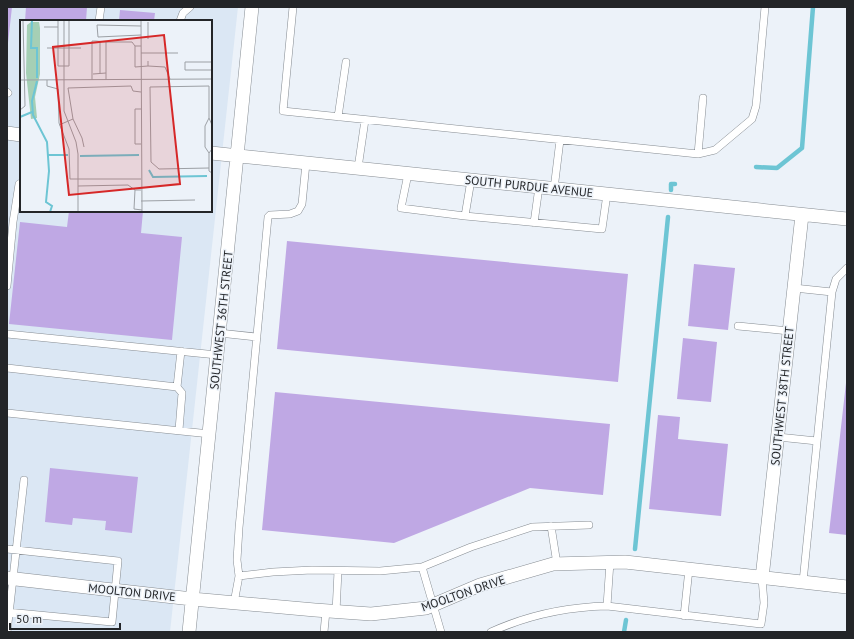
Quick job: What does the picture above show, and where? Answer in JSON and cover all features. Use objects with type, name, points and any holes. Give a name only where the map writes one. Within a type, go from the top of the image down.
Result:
[{"type":"street","name":"SOUTHWEST 36TH STREET","points":[[189,632],[252,7]]},
{"type":"street","points":[[7,133],[20,135]]},
{"type":"street","name":"SOUTH PURDUE AVENUE","points":[[212,153],[847,219]]},
{"type":"street","name":"SOUTHWEST 38TH STREET","points":[[762,578],[802,215]]},
{"type":"street","name":"MOOLTON DRIVE","points":[[10,579],[192,599],[331,612],[371,614],[426,608],[480,585],[557,564],[625,562],[847,587]]},
{"type":"lane","points":[[99,20],[101,7]]},
{"type":"lane","points":[[180,20],[183,13],[190,7]]},
{"type":"lane","points":[[293,7],[283,111],[698,154],[715,150],[752,119],[756,106],[766,7]]},
{"type":"lane","points":[[338,117],[346,62]]},
{"type":"lane","points":[[698,154],[703,98]]},
{"type":"lane","points":[[358,168],[365,120]]},
{"type":"lane","points":[[554,189],[560,140]]},
{"type":"lane","points":[[234,603],[239,576],[237,560],[239,528],[268,217],[270,214],[290,214],[298,211],[302,204],[306,163]]},
{"type":"lane","points":[[408,174],[401,208],[534,223],[602,229],[607,194]]},
{"type":"lane","points":[[465,216],[472,180]]},
{"type":"lane","points":[[7,286],[13,222],[20,184]]},
{"type":"lane","points":[[534,223],[539,187]]},
{"type":"lane","points":[[804,582],[832,292],[836,279],[847,268]]},
{"type":"lane","points":[[794,288],[832,292]]},
{"type":"lane","points":[[738,326],[789,331]]},
{"type":"lane","points":[[219,333],[257,337]]},
{"type":"lane","points":[[7,334],[217,355]]},
{"type":"lane","points":[[177,387],[181,352]]},
{"type":"lane","points":[[7,368],[177,387],[182,393],[183,431]]},
{"type":"lane","points":[[7,413],[210,434]]},
{"type":"lane","points":[[778,437],[817,441]]},
{"type":"lane","points":[[7,632],[10,579],[16,550],[24,480]]},
{"type":"lane","points":[[239,576],[273,572],[312,570],[380,571],[422,567],[471,547],[532,527],[589,525]]},
{"type":"lane","points":[[551,526],[557,564]]},
{"type":"lane","points":[[7,549],[118,561],[112,622],[8,612]]},
{"type":"lane","points":[[607,606],[610,562]]},
{"type":"lane","points":[[422,567],[441,632]]},
{"type":"lane","points":[[684,616],[689,569]]},
{"type":"lane","points":[[324,632],[331,612],[338,570]]},
{"type":"lane","points":[[491,632],[513,622],[551,612],[607,606],[761,624],[764,604],[762,578]]},
{"type":"shaded area","points":[[7,7],[238,7],[170,632],[7,632]]},
{"type":"building","points":[[7,7],[12,7],[8,43],[7,43]]},
{"type":"building","points":[[26,7],[87,7],[86,20],[25,20]]},
{"type":"building","points":[[120,10],[155,13],[154,20],[119,20]]},
{"type":"building","points":[[69,212],[143,212],[141,233],[182,237],[172,340],[9,324],[20,222],[67,227]]},
{"type":"building","points":[[287,241],[628,274],[618,382],[277,349]]},
{"type":"building","points":[[694,264],[735,268],[728,330],[688,326]]},
{"type":"building","points":[[683,338],[717,342],[711,402],[677,399]]},
{"type":"building","points":[[847,383],[847,535],[829,533]]},
{"type":"building","points":[[275,392],[610,424],[603,495],[530,488],[394,543],[262,530]]},
{"type":"building","points":[[658,415],[680,417],[678,439],[728,444],[721,516],[649,509]]},
{"type":"building","points":[[50,468],[138,477],[132,533],[105,530],[106,521],[73,518],[72,525],[45,522]]},
{"type":"waterway","points":[[756,167],[777,168],[802,148],[813,7]]},
{"type":"waterway","points":[[671,190],[671,184],[675,184]]},
{"type":"waterway","points":[[635,549],[668,217]]},
{"type":"waterway","points":[[624,632],[626,620]]}]
